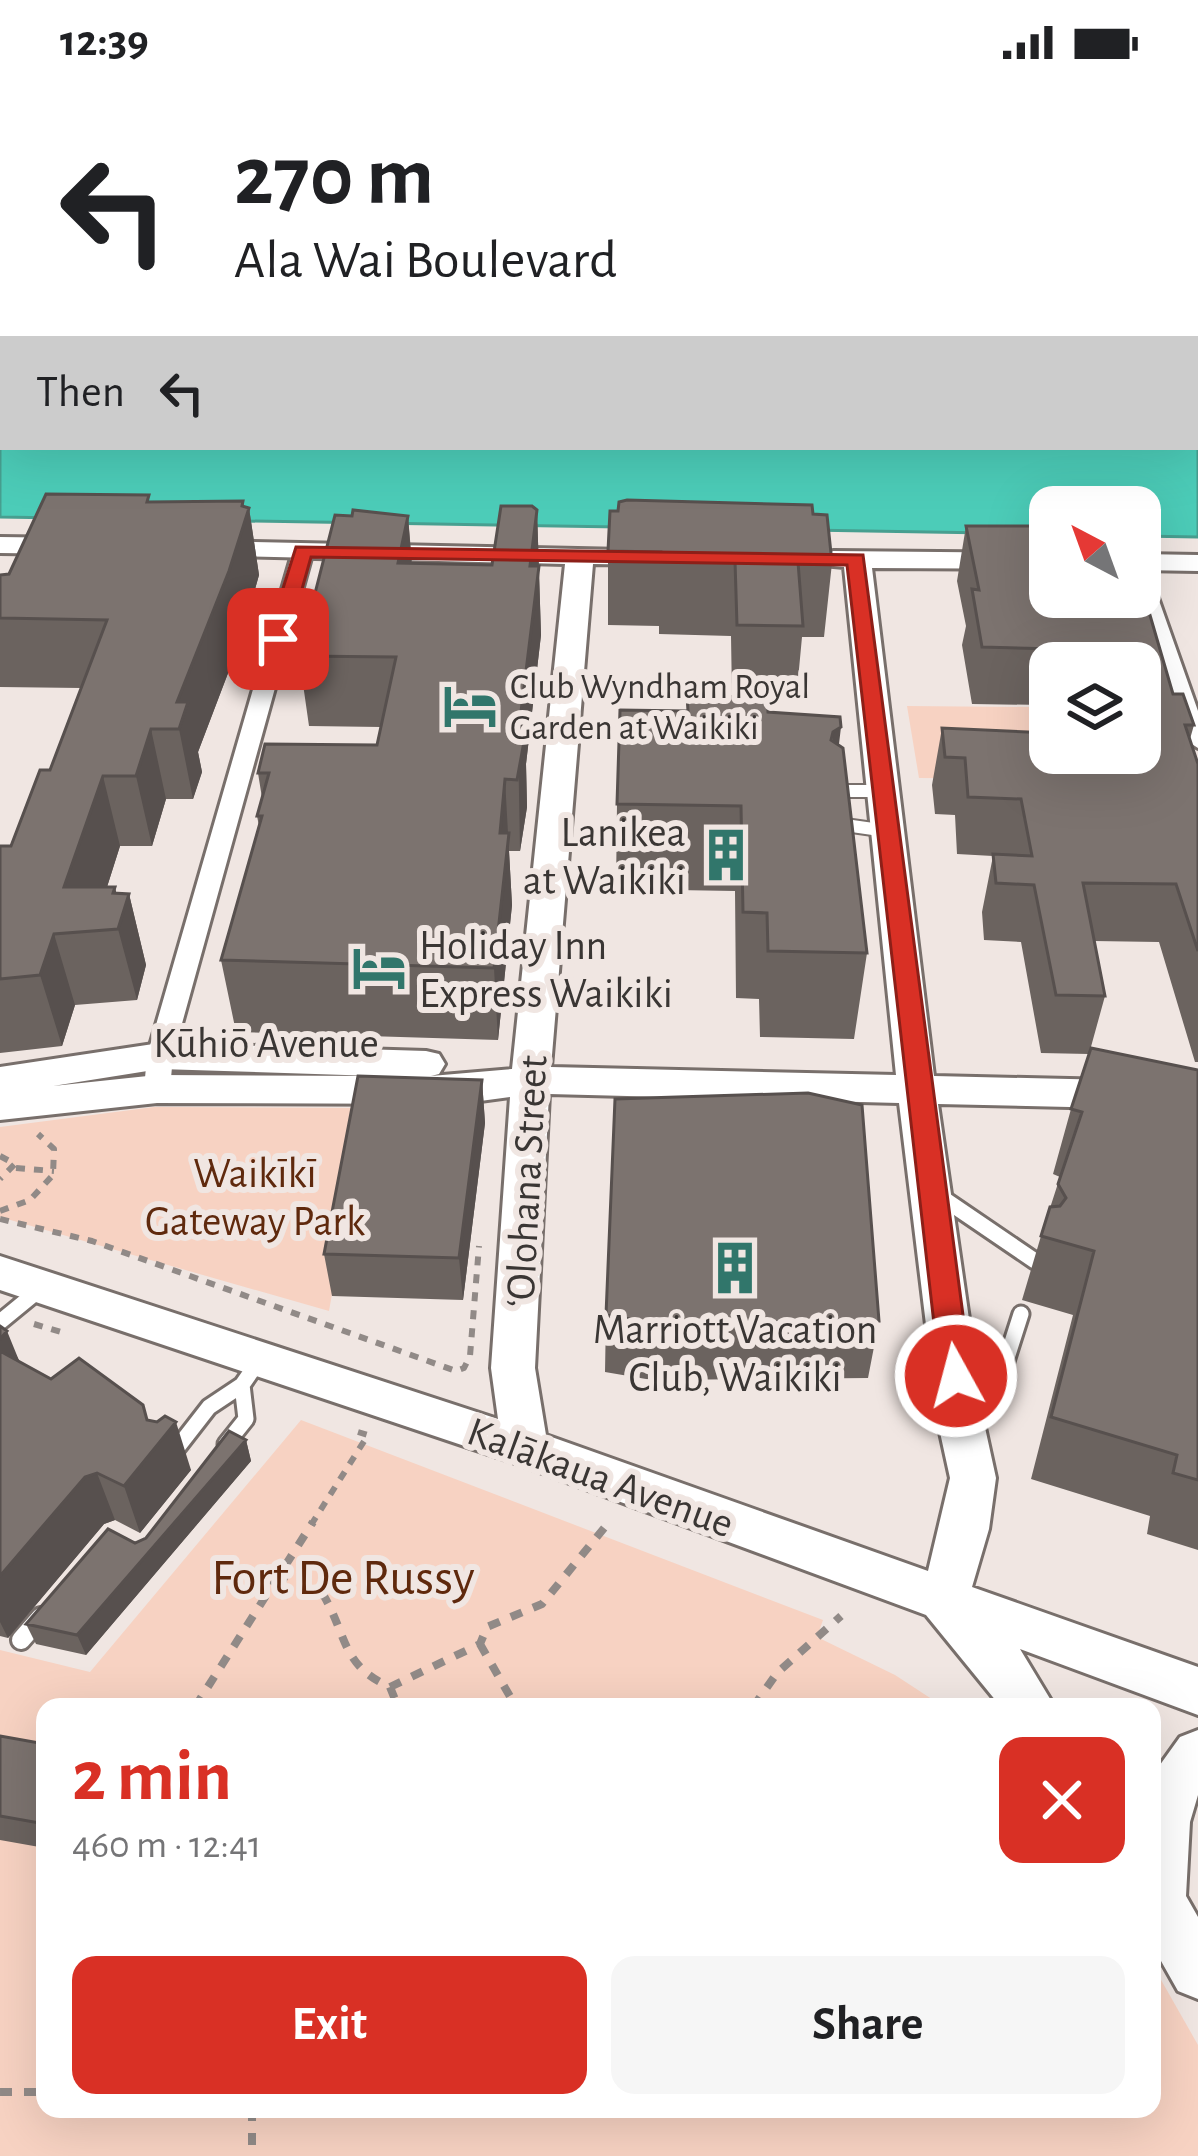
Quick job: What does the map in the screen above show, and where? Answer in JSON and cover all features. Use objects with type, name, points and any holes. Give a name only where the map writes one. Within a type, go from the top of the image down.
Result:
[{"type":"street","points":[[0,545],[26,556],[99,547]]},
{"type":"street","points":[[166,548],[691,558]]},
{"type":"street","points":[[158,1072],[303,551]]},
{"type":"street","name":"ʻOlohana Street","points":[[525,1447],[513,1368],[532,1080],[580,556]]},
{"type":"street","points":[[809,559],[1029,561]]},
{"type":"street","points":[[856,559],[917,1090],[961,1423],[973,1478],[965,1528],[944,1600],[1024,1698]]},
{"type":"street","points":[[1161,562],[1198,563]]},
{"type":"street","points":[[1155,618],[1198,741]]},
{"type":"street","name":"Kūhiō Avenue","points":[[0,1106],[158,1072]]},
{"type":"street","name":"Kūhiō Avenue","points":[[0,1081],[158,1072],[458,1090],[532,1080],[1198,1096]]},
{"type":"street","name":"Kalākaua Avenue","points":[[0,1273],[251,1372],[525,1447],[1198,1691]]},
{"type":"street","points":[[1161,1848],[1167,1801],[1177,1777],[1198,1755]]},
{"type":"street","points":[[1161,1906],[1198,1971]]},
{"type":"lane","points":[[813,791],[883,791]]},
{"type":"lane","points":[[832,822],[886,831]]},
{"type":"lane","points":[[932,1191],[1013,1258],[1035,1261]]},
{"type":"lane","points":[[0,1322],[43,1287]]},
{"type":"lane","points":[[961,1423],[998,1386],[1021,1314]]},
{"type":"lane","points":[[169,1458],[209,1407],[251,1372]]},
{"type":"lane","points":[[211,1464],[246,1419],[251,1372]]},
{"type":"lane","points":[[21,1640],[52,1604]]},
{"type":"path","points":[[0,1215],[30,1200],[54,1171],[54,1149],[34,1131]]},
{"type":"path","points":[[0,1156],[11,1157],[15,1168]]},
{"type":"path","points":[[0,1179],[15,1168],[54,1171]]},
{"type":"path","points":[[0,1215],[92,1241],[456,1371],[467,1365],[470,1356],[480,1236]]},
{"type":"path","points":[[201,1698],[368,1436]]},
{"type":"path","points":[[391,1688],[480,1644],[487,1627],[530,1611],[557,1589],[609,1522]]},
{"type":"path","points":[[277,1574],[324,1596],[349,1662],[362,1676],[391,1688],[395,1698]]},
{"type":"path","points":[[759,1698],[777,1672],[841,1616]]},
{"type":"path","points":[[480,1644],[511,1698]]},
{"type":"path","points":[[0,2092],[36,2092]]},
{"type":"path","points":[[252,2118],[252,2156]]},
{"type":"green space","points":[[907,706],[1029,707],[1029,774],[1049,774],[1050,779],[919,778]]},
{"type":"green space","name":"Waikīkī Gateway Park","points":[[154,1107],[365,1108],[329,1311],[0,1217],[0,1127]]},
{"type":"green space","name":"Fort De Russy","points":[[301,1420],[823,1620],[817,1637],[930,1698],[36,1698],[36,2118],[1161,2118],[1161,1980],[1198,2045],[1198,2156],[0,2156],[0,1650],[90,1672]]},
{"type":"shaded area","points":[[0,450],[1198,450],[1198,537],[1161,536],[1161,486],[1029,486],[1029,534],[0,517]]},
{"type":"building","points":[[46,494],[149,495],[147,502],[243,501],[242,506],[249,508],[177,702],[188,702],[179,729],[151,729],[136,776],[103,776],[64,887],[115,887],[113,893],[129,894],[118,929],[54,934],[40,975],[0,979],[0,846],[11,846],[40,770],[50,770],[107,620],[0,618],[0,575],[9,574]]},
{"type":"building","points":[[619,502],[812,505],[813,514],[827,515],[832,563],[798,562],[803,626],[737,625],[735,561],[661,560],[661,552],[608,551],[610,511],[618,511]]},
{"type":"building","points":[[501,506],[537,510],[530,566],[539,566],[518,736],[525,736],[517,780],[505,779],[500,833],[509,833],[494,968],[221,960],[262,816],[257,816],[269,773],[258,773],[265,744],[377,745],[396,657],[299,656],[335,515],[352,516],[353,510],[408,516],[398,563],[492,565]]},
{"type":"building","points":[[966,526],[1029,526],[1029,618],[1151,618],[1158,642],[1029,642],[1029,648],[982,647],[972,589],[979,590]]},
{"type":"building","points":[[1161,653],[1173,694],[1183,694],[1194,725],[1185,725],[1198,764],[1198,951],[1176,884],[1083,883],[1105,996],[1056,995],[1034,885],[996,883],[993,854],[1032,856],[1021,799],[968,797],[965,758],[945,757],[942,728],[1029,732],[1029,774],[1161,774]]},
{"type":"building","points":[[687,696],[767,697],[768,712],[840,717],[841,727],[831,740],[843,748],[867,953],[768,951],[767,913],[743,912],[741,806],[617,804],[620,710],[688,711]]},
{"type":"building","points":[[1091,1048],[1198,1070],[1198,1480],[1173,1473],[1177,1455],[1051,1417],[1094,1251],[1041,1236],[1050,1207],[1060,1206],[1066,1198],[1058,1184],[1082,1112],[1071,1109]]},
{"type":"building","points":[[358,1076],[482,1080],[459,1258],[324,1254]]},
{"type":"building","name":"Marriott Vacation Club, Waikiki","points":[[808,1093],[862,1105],[879,1321],[654,1323],[606,1315],[615,1099]]},
{"type":"building","points":[[0,1351],[51,1379],[79,1358],[143,1405],[147,1420],[157,1422],[165,1416],[176,1422],[124,1486],[97,1473],[85,1477],[0,1576]]},
{"type":"building","points":[[229,1431],[246,1440],[77,1635],[26,1624],[108,1529],[135,1543],[146,1538]]},
{"type":"building","points":[[0,1736],[36,1742],[36,1822],[0,1816]]},
{"type":"place","name":"Club Wyndham Royal Garden at Waikiki","points":[[470,706]]},
{"type":"place","name":"Lanikea at Waikiki","points":[[726,855]]},
{"type":"place","name":"Holiday Inn Express Waikiki","points":[[379,968]]},
{"type":"place","name":"Marriott Vacation Club, Waikiki","points":[[735,1268]]},
{"type":"route","points":[[278,639],[303,551],[856,559],[917,1090],[956,1376]]}]
